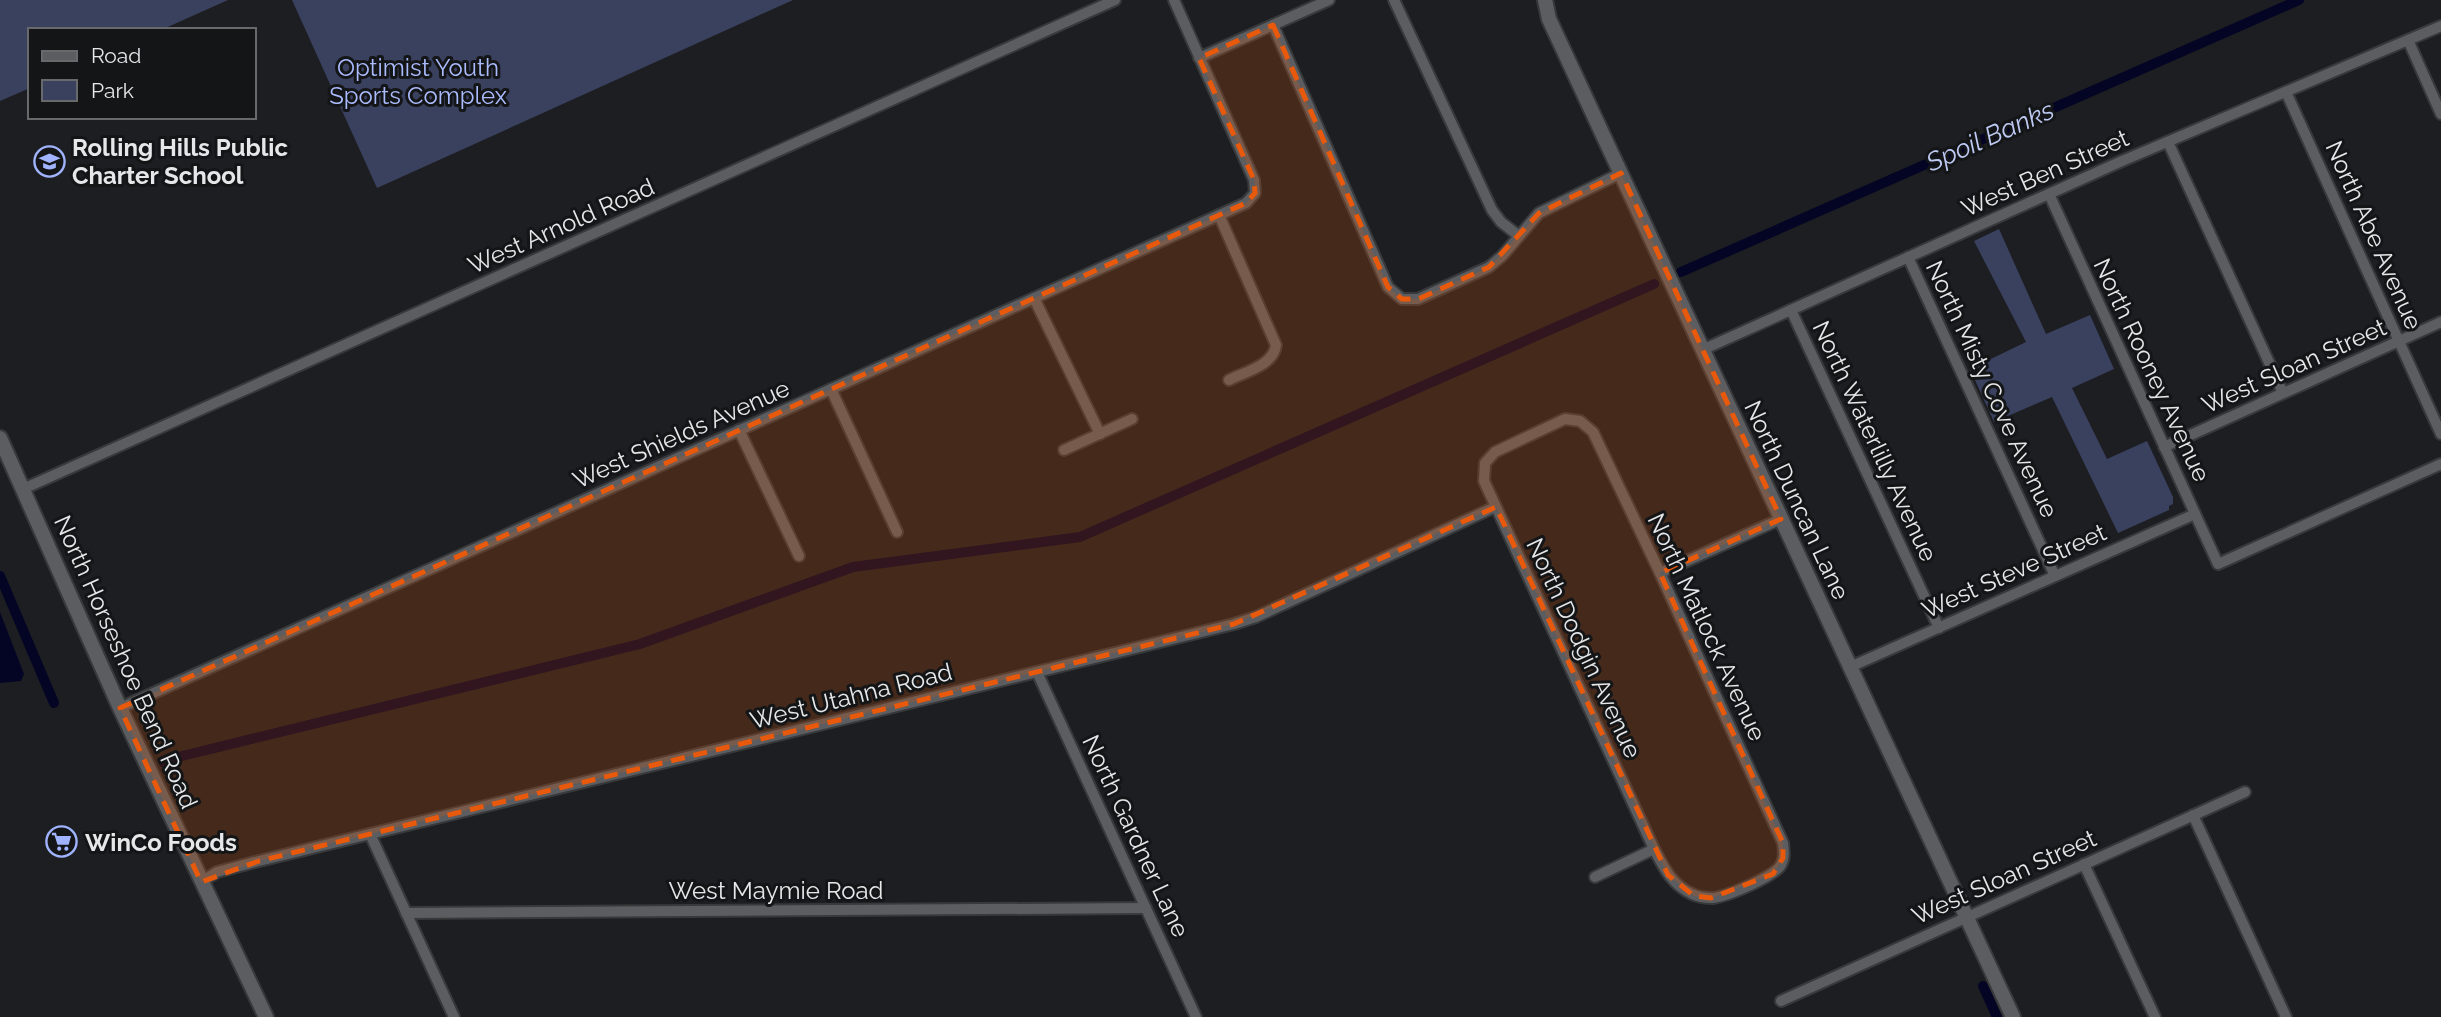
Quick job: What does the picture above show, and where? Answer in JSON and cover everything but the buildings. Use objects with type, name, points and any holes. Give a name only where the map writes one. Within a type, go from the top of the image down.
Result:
[{"type":"street","name":"West Arnold Road","points":[[23,489],[1115,0]]},
{"type":"street","points":[[1174,0],[1199,58],[1329,0]]},
{"type":"street","points":[[1394,0],[1492,210],[1501,222],[1519,236]]},
{"type":"street","name":"North Duncan Lane","points":[[1545,0],[1549,19],[2013,1017]]},
{"type":"street","points":[[1273,25],[1388,287],[1402,299],[1418,299],[1483,270],[1502,256],[1539,213],[1620,173]]},
{"type":"street","name":"West Ben Street","points":[[1702,350],[2049,194],[2441,26]]},
{"type":"street","points":[[2408,40],[2441,113]]},
{"type":"street","name":"West Shields Avenue","points":[[120,708],[1246,203],[1255,193],[1254,180],[1199,58]]},
{"type":"street","name":"North Abe Avenue","points":[[2286,92],[2441,434]]},
{"type":"street","points":[[2168,142],[2283,393]]},
{"type":"street","name":"North Rooney Avenue","points":[[2049,194],[2218,564],[2441,464]]},
{"type":"street","points":[[1219,215],[1275,339],[1275,352],[1267,362],[1229,380]]},
{"type":"street","name":"North Misty Cove Avenue","points":[[1908,257],[2054,576]]},
{"type":"street","points":[[1034,298],[1100,434]]},
{"type":"street","name":"North Waterlilly Avenue","points":[[1791,310],[1939,628]]},
{"type":"street","name":"West Sloan Street","points":[[2164,447],[2441,323]]},
{"type":"street","points":[[831,389],[897,532]]},
{"type":"street","points":[[1064,450],[1132,419]]},
{"type":"street","name":"North Dodgin Avenue","points":[[1580,421],[1565,419],[1495,452],[1485,463],[1484,481],[1654,849],[1677,886],[1694,896],[1712,898],[1773,873],[1780,867],[1783,858]]},
{"type":"street","name":"North Matlock Avenue","points":[[1580,421],[1593,432],[1660,573],[1783,843],[1783,858]]},
{"type":"street","points":[[739,430],[799,556]]},
{"type":"street","name":"North Horseshoe Bend Road","points":[[0,438],[120,708],[266,1017]]},
{"type":"street","name":"West Utahna Road","points":[[201,882],[216,872],[1256,617],[1496,507]]},
{"type":"street","name":"West Steve Street","points":[[1850,667],[2195,513]]},
{"type":"street","points":[[1660,573],[1781,519]]},
{"type":"street","name":"North Gardner Lane","points":[[1037,672],[1196,1017]]},
{"type":"street","name":"West Sloan Street","points":[[1780,1001],[2245,792]]},
{"type":"street","points":[[2193,815],[2287,1017]]},
{"type":"street","points":[[370,834],[454,1017]]},
{"type":"street","points":[[1595,877],[1654,849]]},
{"type":"street","points":[[2084,864],[2155,1017]]},
{"type":"street","name":"West Maymie Road","points":[[406,913],[1146,908]]},
{"type":"highlighted area","points":[[1273,25],[1388,287],[1402,299],[1418,299],[1489,267],[1539,213],[1621,173],[1781,519],[1660,573],[1783,843],[1783,858],[1773,874],[1711,898],[1694,896],[1668,875],[1496,507],[1234,624],[259,861],[201,882],[120,708],[1246,203],[1255,193],[1254,180],[1199,58]]},
{"type":"green space","points":[[0,0],[228,0],[165,28],[28,28],[28,89],[0,101]]},
{"type":"green space","name":"Optimist Youth Sports Complex","points":[[292,0],[793,0],[377,188]]},
{"type":"green space","points":[[1999,229],[2046,334],[2090,315],[2114,369],[2072,388],[2107,459],[2147,441],[2173,497],[2169,510],[2118,533],[2052,397],[1994,422],[1970,369],[2026,342],[1974,241]]},
{"type":"shaded area","points":[[0,612],[24,674],[21,681],[0,683]]},
{"type":"waterway","name":"Spoil Banks","points":[[1681,272],[2299,0]]},
{"type":"waterway","points":[[164,763],[174,758],[640,644],[853,567],[1080,537],[1654,284]]},
{"type":"waterway","points":[[0,576],[54,703]]},
{"type":"waterway","points":[[1983,986],[1997,1017]]},
{"type":"place","name":"Rolling Hills Public Charter School","points":[[49,161]]},
{"type":"place","name":"WinCo Foods","points":[[62,842]]}]
